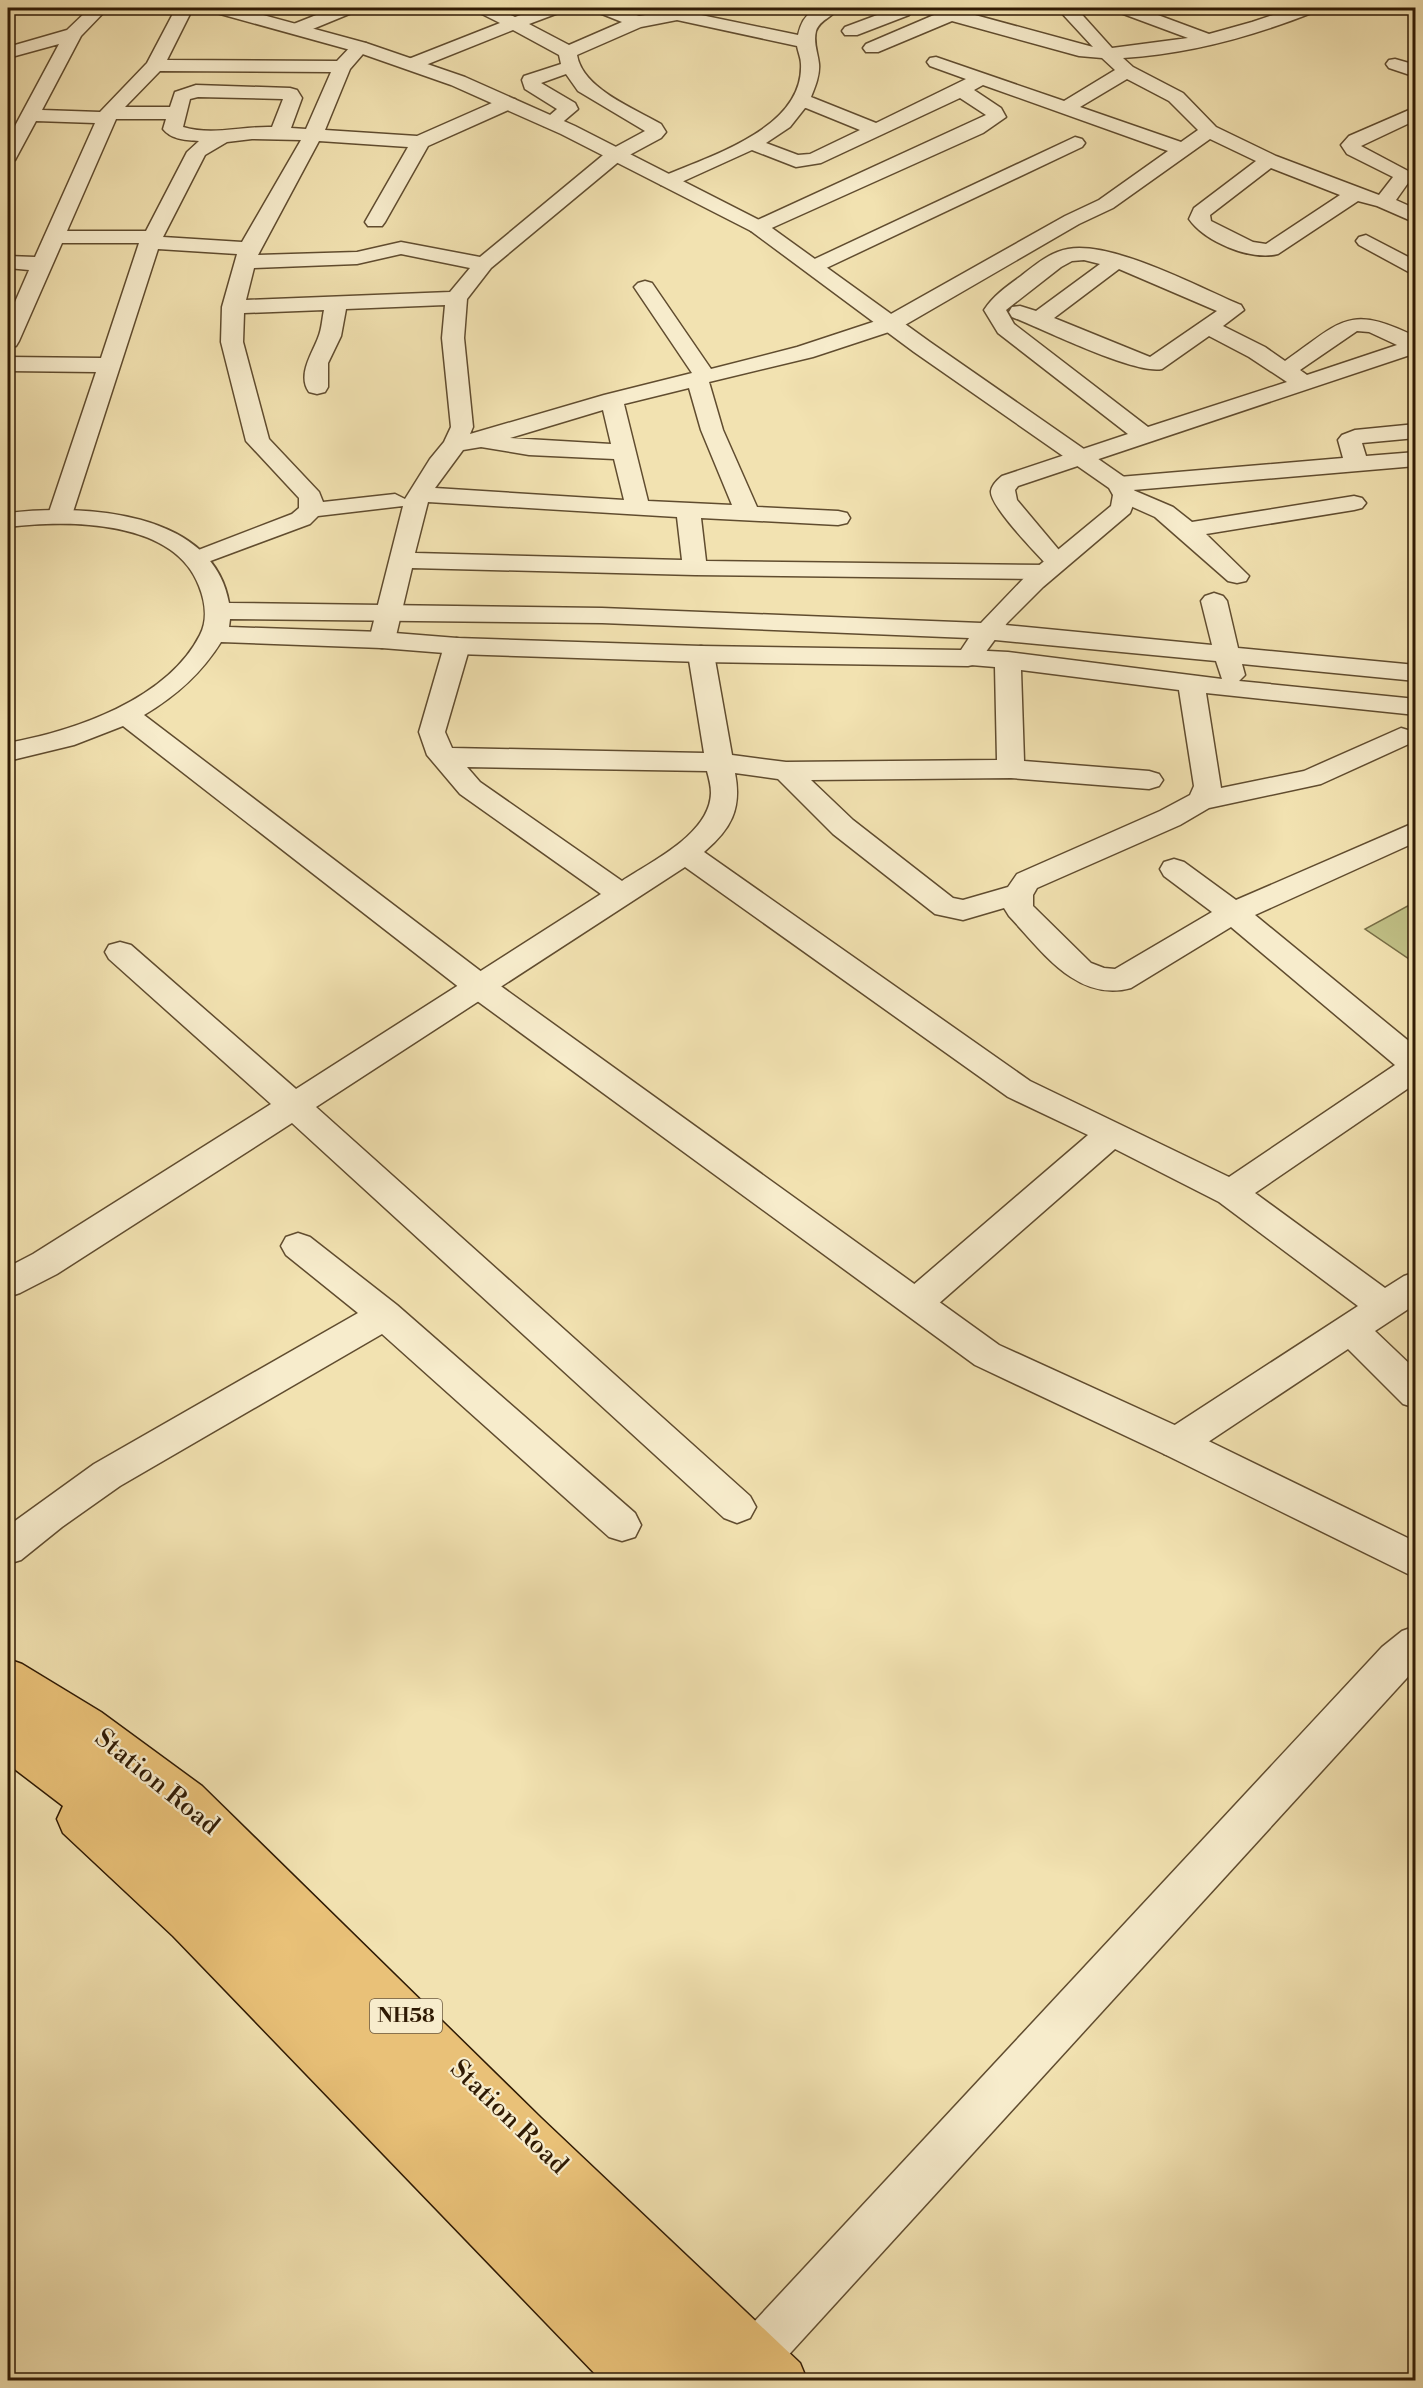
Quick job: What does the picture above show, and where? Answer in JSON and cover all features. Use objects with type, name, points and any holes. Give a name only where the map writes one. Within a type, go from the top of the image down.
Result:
[{"type":"highway","name":"Station Road","points":[[8,1677],[87,1725],[188,1800],[525,2134],[755,2372]]},
{"type":"highway","points":[[8,1707],[93,1764],[199,1848],[544,2190],[755,2372]]},
{"type":"highway","points":[[8,1741],[44,1766],[149,1851],[192,1890],[529,2223],[677,2380]]},
{"type":"highway","points":[[8,1766],[77,1818],[188,1921],[634,2380]]},
{"type":"street","points":[[8,156],[73,34],[99,8]]},
{"type":"street","points":[[8,341],[108,115],[155,65],[184,8]]},
{"type":"street","points":[[219,8],[360,47],[412,64],[508,103],[551,122],[758,227],[890,324],[1080,457],[1122,490],[1164,512],[1237,576]]},
{"type":"street","points":[[297,29],[348,8]]},
{"type":"street","points":[[382,640],[419,494],[455,444],[462,426],[453,338],[456,298],[484,264],[615,155],[656,132],[654,128],[591,91],[575,76],[568,59],[517,24],[484,8]]},
{"type":"street","points":[[412,64],[555,8]]},
{"type":"street","points":[[603,8],[637,22]]},
{"type":"street","points":[[668,181],[774,130],[792,114],[806,85],[810,65],[805,42],[816,14],[830,8]]},
{"type":"street","points":[[851,31],[914,8]]},
{"type":"street","points":[[927,8],[1085,52],[1108,54],[1206,39],[1285,18],[1308,8]]},
{"type":"street","points":[[1124,8],[1206,39]]},
{"type":"street","points":[[1258,8],[1285,18]]},
{"type":"street","points":[[1076,10],[1108,26]]},
{"type":"street","points":[[1076,10],[1108,54],[1127,71],[1176,96],[1209,131],[1269,160],[1355,194],[1384,202],[1416,217]]},
{"type":"street","points":[[713,22],[744,11]]},
{"type":"street","points":[[872,48],[953,14]]},
{"type":"street","points":[[551,122],[569,109],[568,106],[530,83],[568,59],[637,22],[677,15],[805,42]]},
{"type":"street","points":[[1129,33],[1171,46]]},
{"type":"street","points":[[12,47],[73,34]]},
{"type":"street","points":[[311,510],[311,497],[258,441],[232,342],[233,307],[248,255],[313,135],[342,67],[360,47]]},
{"type":"street","points":[[936,62],[1184,150]]},
{"type":"street","points":[[1395,64],[1416,72]]},
{"type":"street","points":[[155,65],[342,67]]},
{"type":"street","points":[[1065,108],[1127,71]]},
{"type":"street","points":[[750,142],[796,161],[805,161],[877,130],[961,90],[980,78]]},
{"type":"street","points":[[758,227],[976,129],[997,117],[994,112],[961,90]]},
{"type":"street","points":[[279,133],[292,98],[287,93],[190,92],[182,96],[173,129],[175,132],[218,138],[279,133],[420,142],[508,103]]},
{"type":"street","points":[[800,99],[877,130]]},
{"type":"street","points":[[8,112],[108,115],[176,113]]},
{"type":"street","points":[[1384,202],[1401,182],[1403,176],[1407,174],[1354,150],[1350,145],[1356,140],[1416,113]]},
{"type":"street","points":[[455,444],[479,440],[612,400],[805,352],[890,324],[1072,220],[1106,204],[1209,131]]},
{"type":"street","points":[[60,515],[151,239],[197,152],[205,143],[218,138]]},
{"type":"street","points":[[375,222],[420,142]]},
{"type":"street","points":[[813,267],[1075,143]]},
{"type":"street","points":[[1269,160],[1201,212],[1199,219],[1204,225],[1253,249],[1271,250],[1355,194]]},
{"type":"street","points":[[53,237],[151,239],[248,255],[357,258],[401,248],[484,264]]},
{"type":"street","points":[[1366,241],[1416,270]]},
{"type":"street","points":[[999,304],[1147,364],[1154,364],[1233,310],[1116,262],[1090,254],[1068,255],[999,304],[995,310],[1006,328],[1144,436]]},
{"type":"street","points":[[8,262],[41,264]]},
{"type":"street","points":[[1038,319],[1116,262]]},
{"type":"street","points":[[645,287],[701,377],[712,430],[747,512]]},
{"type":"street","points":[[233,307],[456,298]]},
{"type":"street","points":[[317,387],[317,363],[330,336],[336,303]]},
{"type":"street","points":[[1295,376],[1352,326],[1359,324],[1379,328],[1416,346]]},
{"type":"street","points":[[1208,327],[1295,376]]},
{"type":"street","points":[[1051,567],[1001,493],[1003,487],[1010,481],[1144,436],[1295,376],[1416,346]]},
{"type":"street","points":[[8,364],[109,365]]},
{"type":"street","points":[[612,400],[638,508]]},
{"type":"street","points":[[1356,464],[1349,444],[1350,440],[1355,437],[1416,431]]},
{"type":"street","points":[[479,440],[529,448],[625,452]]},
{"type":"street","points":[[1122,490],[1415,459]]},
{"type":"street","points":[[968,658],[985,631],[1051,567],[1122,508],[1122,490]]},
{"type":"street","points":[[419,494],[838,518]]},
{"type":"street","points":[[197,559],[301,519],[311,510],[395,501]]},
{"type":"street","points":[[1187,530],[1354,504]]},
{"type":"street","points":[[688,509],[695,568]]},
{"type":"street","points":[[8,520],[60,515],[116,520],[163,535],[197,559],[214,583],[216,622],[182,678],[127,716],[61,740],[8,752]]},
{"type":"street","points":[[401,560],[695,568],[1051,567]]},
{"type":"street","points":[[1214,601],[1235,689]]},
{"type":"street","points":[[216,622],[390,610],[703,618],[985,631],[1416,674]]},
{"type":"street","points":[[216,622],[457,646],[1008,660],[1191,684],[1416,707]]},
{"type":"street","points":[[457,646],[432,732],[441,755],[470,788],[622,895]]},
{"type":"street","points":[[8,1283],[45,1264],[480,987],[685,853],[711,830],[722,815],[726,793],[701,654]]},
{"type":"street","points":[[1008,660],[1011,769]]},
{"type":"street","points":[[1191,684],[1208,786],[1201,801]]},
{"type":"street","points":[[1357,702],[1408,742]]},
{"type":"street","points":[[127,716],[480,987],[987,1355],[1177,1443],[1416,1561]]},
{"type":"street","points":[[1408,742],[1311,778],[1201,801],[1170,818],[1027,881],[1018,894],[1019,909],[1080,971],[1102,980],[1120,980],[1233,913],[1416,831]]},
{"type":"street","points":[[441,755],[459,758],[719,762],[786,771],[1011,769],[1149,780]]},
{"type":"street","points":[[786,771],[843,827],[945,907],[963,910],[1018,894]]},
{"type":"street","points":[[685,853],[1018,1089],[1232,1193],[1385,1307]]},
{"type":"street","points":[[1174,869],[1233,913],[1416,1066],[1232,1193]]},
{"type":"street","points":[[120,952],[293,1105],[737,1507]]},
{"type":"street","points":[[917,1302],[1112,1133]]},
{"type":"street","points":[[298,1246],[385,1315],[622,1525]]},
{"type":"street","points":[[1177,1443],[1416,1286]]},
{"type":"street","points":[[8,1548],[49,1515],[107,1475],[385,1315]]},
{"type":"street","points":[[1351,1330],[1416,1393]]},
{"type":"street","points":[[755,2372],[1409,1659]]},
{"type":"green space","points":[[1415,902],[1415,963],[1365,929]]}]
